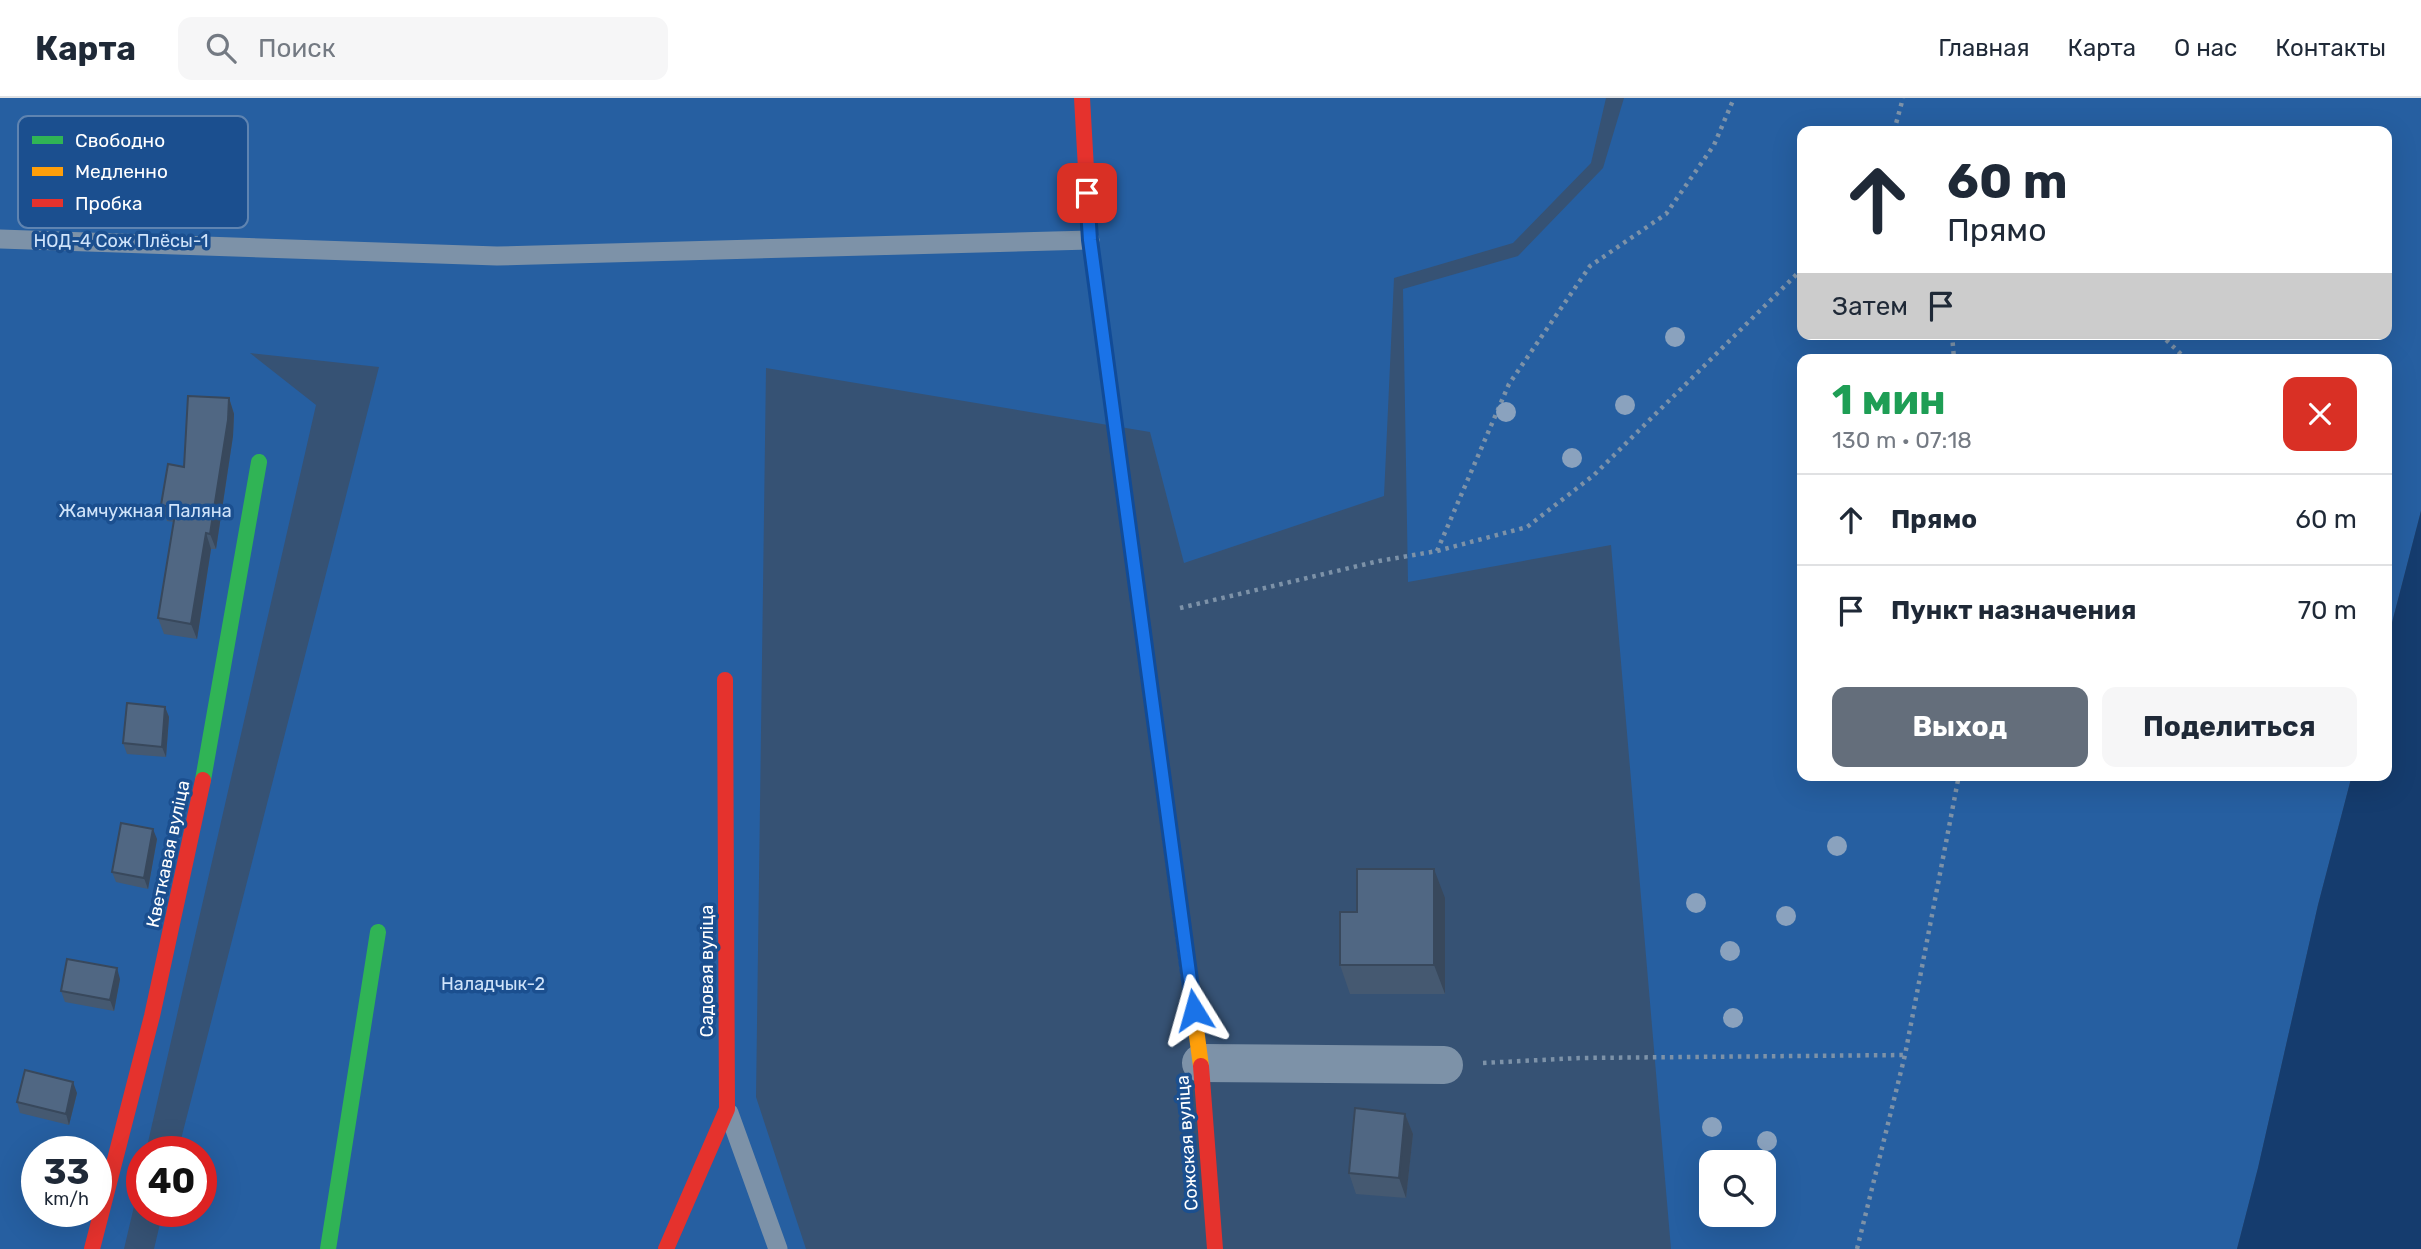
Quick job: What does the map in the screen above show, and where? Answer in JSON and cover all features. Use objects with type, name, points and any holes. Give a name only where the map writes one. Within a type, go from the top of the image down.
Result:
[{"type":"street","name":"Сожская вуліца","points":[[1082,98],[1090,240],[1201,1063],[1215,1249]]},
{"type":"street","name":"Кветкавая вуліца","points":[[92,1249],[152,1016],[209,751],[259,462]]},
{"type":"street","name":"Садовая вуліца","points":[[666,1249],[727,1109],[725,680]]},
{"type":"street","points":[[328,1249],[378,932]]},
{"type":"street","points":[[1201,1063],[1444,1065]]},
{"type":"lane","points":[[0,239],[496,256],[1090,240]]},
{"type":"lane","points":[[727,1109],[778,1249]]},
{"type":"path","points":[[1437,551],[1509,384],[1590,266],[1666,214],[1714,145],[1734,98]]},
{"type":"path","points":[[1895,126],[1903,98]]},
{"type":"path","points":[[1142,617],[1379,561],[1437,551],[1527,527],[1594,475],[1797,274]]},
{"type":"path","points":[[2166,340],[2181,354]]},
{"type":"path","points":[[1857,1249],[1905,1055],[1958,781]]},
{"type":"path","points":[[1444,1065],[1580,1058],[1905,1055]]},
{"type":"green space","name":"Наладчык-2","points":[[0,98],[1606,98],[1591,163],[1513,243],[1394,278],[1384,496],[1184,563],[1150,432],[766,368],[756,1097],[806,1249],[154,1249],[159,1227],[217,1227],[217,1136],[182,1136],[379,367],[250,353],[316,405],[149,1136],[126,1136],[126,1227],[129,1227],[124,1249],[0,1249]]},
{"type":"green space","points":[[1624,98],[2421,98],[2421,511],[2392,623],[2392,354],[1797,354],[1797,781],[2350,781],[2318,905],[2237,1249],[1671,1249],[1611,545],[1408,582],[1403,289],[1518,256],[1603,168]]},
{"type":"shaded area","points":[[2421,511],[2421,1249],[2237,1249],[2318,905],[2350,781],[2392,781],[2392,623]]},
{"type":"building","points":[[188,396],[229,398],[210,534],[206,533],[191,624],[158,618],[176,508],[161,505],[168,464],[184,467]]},
{"type":"building","points":[[127,703],[165,707],[162,747],[123,743]]},
{"type":"building","points":[[121,823],[153,829],[144,878],[112,872]]},
{"type":"building","points":[[1357,869],[1434,869],[1434,965],[1340,965],[1340,912],[1357,912]]},
{"type":"building","points":[[67,959],[117,968],[110,1000],[61,991]]},
{"type":"building","points":[[25,1070],[73,1082],[66,1114],[17,1102]]},
{"type":"building","points":[[1355,1108],[1405,1114],[1399,1178],[1349,1173]]},
{"type":"traffic: fast","points":[[203,780],[259,462]]},
{"type":"traffic: fast","points":[[328,1249],[378,932]]},
{"type":"traffic: slow","points":[[1142,625],[1201,1066]]},
{"type":"traffic: jam","points":[[1082,98],[1090,240],[1142,625]]},
{"type":"traffic: jam","points":[[666,1249],[727,1109],[725,680]]},
{"type":"traffic: jam","points":[[92,1249],[152,1016],[203,780]]},
{"type":"traffic: jam","points":[[1201,1066],[1215,1249]]},
{"type":"route","points":[[1087,193],[1090,240],[1194,1010]]},
{"type":"park label","name":"НОД-4 Сож Плёсы-1","points":[[121,241]]},
{"type":"park label","name":"Жамчужная Паляна","points":[[145,511]]}]
